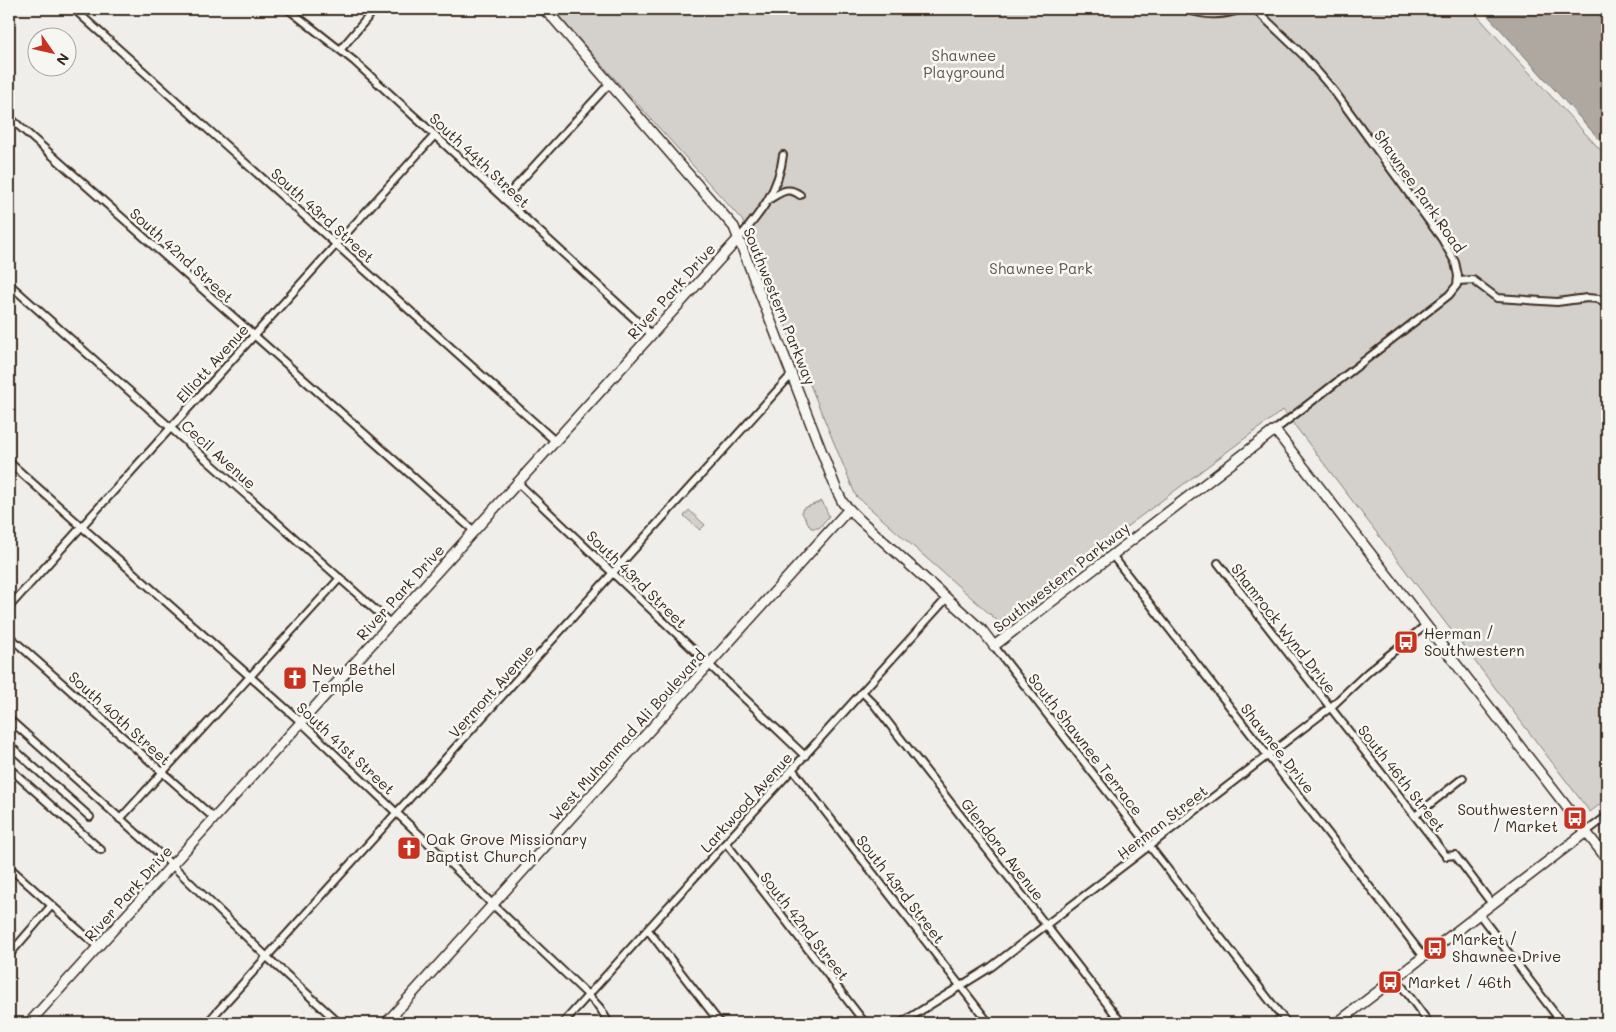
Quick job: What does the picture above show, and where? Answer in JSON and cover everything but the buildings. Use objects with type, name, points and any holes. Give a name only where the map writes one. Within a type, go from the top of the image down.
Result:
[{"type":"street","name":"South 43rd Street","points":[[74,9],[555,441]]},
{"type":"street","name":"South 44th Street","points":[[288,9],[340,49],[651,334]]},
{"type":"street","points":[[340,49],[375,9]]},
{"type":"street","name":"Southwestern Parkway","points":[[543,9],[610,83],[734,228],[837,491],[849,509],[982,630],[994,646],[1275,430]]},
{"type":"street","points":[[1183,9],[1211,15],[1242,9]]},
{"type":"street","name":"Shawnee Park Road","points":[[1255,9],[1304,56],[1350,112],[1442,239],[1455,262],[1458,281]]},
{"type":"street","points":[[504,199],[610,83]]},
{"type":"street","name":"South 42nd Street","points":[[9,117],[474,531]]},
{"type":"street","name":"Elliott Avenue","points":[[9,607],[435,135]]},
{"type":"street","name":"River Park Drive","points":[[29,1023],[739,238],[769,200],[780,176],[783,156]]},
{"type":"street","name":"River Park Drive","points":[[769,200],[781,191],[794,190],[800,195]]},
{"type":"street","points":[[1607,306],[1599,299],[1587,298],[1557,302],[1497,298],[1472,280],[1458,281],[1449,295],[1275,430],[1607,859]]},
{"type":"street","name":"Cecil Avenue","points":[[9,284],[390,623]]},
{"type":"street","name":"Vermont Avenue","points":[[207,1023],[792,374]]},
{"type":"street","name":"South 41st Street","points":[[9,462],[301,722],[588,995],[600,1008],[609,1023]]},
{"type":"street","name":"South 43rd Street","points":[[517,482],[805,756]]},
{"type":"street","name":"West Muhammad Ali Boulevard","points":[[386,1023],[849,509]]},
{"type":"street","name":"Shawnee Drive","points":[[1112,555],[1424,957]]},
{"type":"street","name":"Shamrock Wynd Drive","points":[[1218,563],[1331,708]]},
{"type":"street","points":[[120,819],[340,578]]},
{"type":"street","name":"Larkwood Avenue","points":[[563,1023],[947,598]]},
{"type":"street","name":"Herman Street","points":[[901,1023],[991,968],[1331,708],[1368,672],[1426,626]]},
{"type":"street","name":"South 40th Street","points":[[9,636],[214,818]]},
{"type":"street","name":"South Shawnee Terrace","points":[[994,646],[1287,1023]]},
{"type":"street","name":"Glendora Avenue","points":[[862,692],[873,702],[1122,1023]]},
{"type":"street","name":"South 46th Street","points":[[1331,708],[1446,856],[1455,855],[1492,904]]},
{"type":"street","points":[[9,718],[172,865],[266,957],[339,1023]]},
{"type":"street","points":[[9,745],[90,817]]},
{"type":"street","points":[[9,768],[101,850]]},
{"type":"street","name":"South 43rd Street","points":[[793,770],[989,1023]]},
{"type":"street","points":[[1415,816],[1463,778]]},
{"type":"street","points":[[1337,1023],[1607,816]]},
{"type":"street","name":"South 42nd Street","points":[[726,844],[866,1023]]},
{"type":"street","points":[[9,867],[98,947]]},
{"type":"street","points":[[9,955],[52,905]]},
{"type":"street","points":[[1479,914],[1562,1023]]},
{"type":"street","points":[[648,930],[720,1023]]},
{"type":"street","points":[[1396,978],[1430,1023]]},
{"type":"green space","name":"Shawnee Park","points":[[552,9],[1471,9],[1607,157],[1607,799],[1590,812],[1283,410],[999,622],[856,496],[742,220]]},
{"type":"green space","points":[[822,501],[829,516],[819,528],[811,528],[802,513],[802,509]]},
{"type":"green space","points":[[689,510],[705,525],[700,530],[684,516]]},
{"type":"shaded area","points":[[1482,9],[1607,9],[1607,148]]},
{"type":"place","name":"Herman / Southwestern","points":[[1406,642]]},
{"type":"place","name":"New Bethel Temple","points":[[295,678]]},
{"type":"place","name":"Southwestern / Market","points":[[1575,818]]},
{"type":"place","name":"Oak Grove Missionary Baptist Church","points":[[409,848]]},
{"type":"place","name":"Market / Shawnee Drive","points":[[1435,948]]},
{"type":"place","name":"Market / 46th","points":[[1390,982]]},
{"type":"park label","name":"Shawnee Playground","points":[[964,64]]}]
